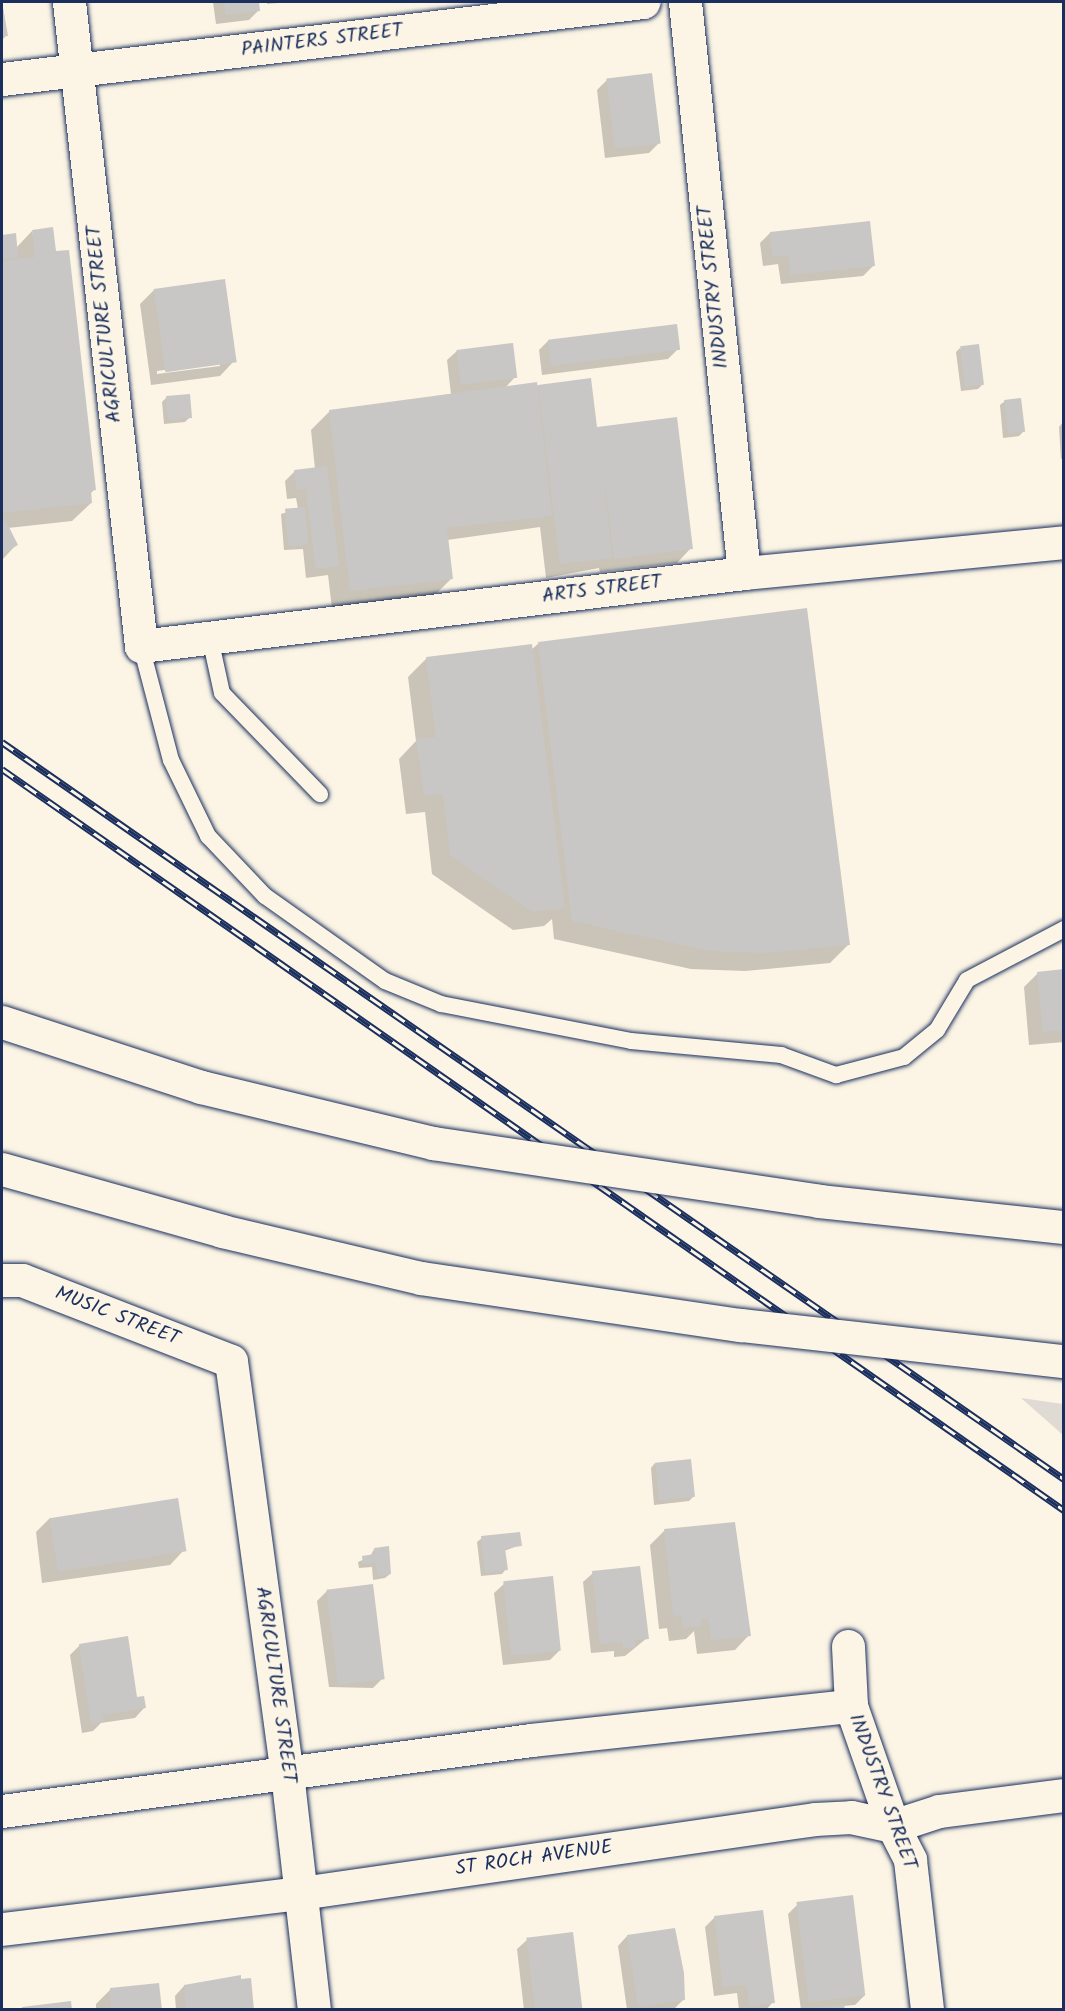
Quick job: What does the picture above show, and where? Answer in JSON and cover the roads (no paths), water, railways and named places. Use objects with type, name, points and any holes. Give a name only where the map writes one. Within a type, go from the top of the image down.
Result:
[{"type":"main road","name":"AGRICULTURE STREET","points":[[69,2],[141,646]]},
{"type":"main road","name":"PAINTERS STREET","points":[[2,80],[643,2]]},
{"type":"main road","name":"INDUSTRY STREET","points":[[685,2],[744,573]]},
{"type":"main road","name":"ARTS STREET","points":[[141,646],[744,573],[1064,542]]},
{"type":"main road","points":[[2,1022],[201,1087],[434,1143],[819,1201],[1064,1227]]},
{"type":"main road","points":[[2,1169],[222,1232],[421,1278],[741,1325],[1064,1361]]},
{"type":"main road","name":"MUSIC STREET","points":[[2,1280],[22,1280],[231,1361]]},
{"type":"main road","name":"AGRICULTURE STREET","points":[[231,1361],[287,1773],[314,2010]]},
{"type":"main road","name":"INDUSTRY STREET","points":[[848,1646],[851,1707],[893,1826],[910,1860],[927,2010]]},
{"type":"main road","points":[[2,1811],[531,1740],[851,1707]]},
{"type":"main road","points":[[893,1826],[939,1811],[1064,1795]]},
{"type":"main road","name":"ST ROCH AVENUE","points":[[2,1929],[301,1893],[815,1819],[851,1817],[893,1826]]},
{"type":"lane","points":[[210,638],[222,693],[320,794]]},
{"type":"lane","points":[[141,646],[171,760],[208,836],[265,896],[385,981],[441,1004],[632,1041],[781,1055],[836,1075],[904,1057],[937,1030],[967,980],[1064,929]]},
{"type":"railway","points":[[2,742],[1064,1479]]},
{"type":"railway","points":[[2,769],[1064,1510]]}]
